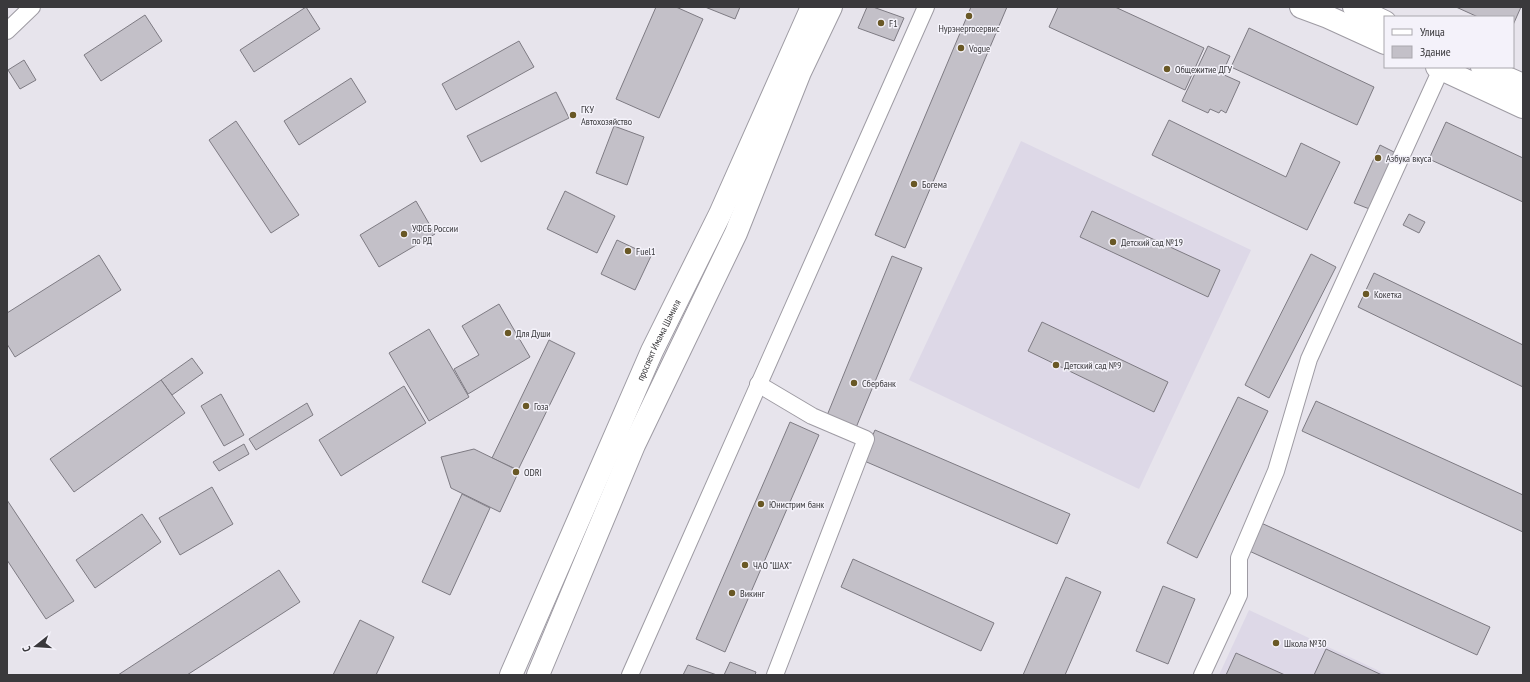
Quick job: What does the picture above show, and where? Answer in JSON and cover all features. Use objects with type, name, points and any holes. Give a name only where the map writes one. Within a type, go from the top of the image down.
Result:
[{"type":"main road","name":"проспект Имама Шамиля","points":[[511,675],[652,351],[720,214],[812,7]]},
{"type":"main road","points":[[538,675],[634,445],[736,233],[800,72],[831,7]]},
{"type":"main road","points":[[1301,7],[1328,17],[1384,43]]},
{"type":"main road","points":[[1354,7],[1384,22]]},
{"type":"main road","points":[[1440,68],[1523,107]]},
{"type":"main road","points":[[1484,68],[1523,85]]},
{"type":"street","points":[[7,31],[32,7]]},
{"type":"street","points":[[630,675],[926,7]]},
{"type":"street","points":[[1202,675],[1239,595],[1239,558],[1276,471],[1309,359],[1440,68]]},
{"type":"street","points":[[758,384],[812,416],[866,439],[774,675]]},
{"type":"shaded area","points":[[1021,141],[1251,250],[1139,489],[909,380]]},
{"type":"shaded area","name":"Школа №30","points":[[1249,610],[1388,675],[1219,675]]},
{"type":"building","points":[[306,7],[320,29],[254,72],[240,50]]},
{"type":"building","points":[[656,7],[676,7],[703,19],[659,118],[616,99]]},
{"type":"building","points":[[705,7],[740,7],[735,19]]},
{"type":"building","name":"F1","points":[[867,7],[873,7],[904,18],[894,41],[858,28]]},
{"type":"building","points":[[971,7],[1007,7],[905,248],[875,235]]},
{"type":"building","name":"Общежитие ДГУ","points":[[1058,7],[1115,7],[1204,48],[1185,90],[1049,27]]},
{"type":"building","points":[[1456,7],[1521,7],[1514,23],[1514,16],[1476,16]]},
{"type":"building","points":[[145,15],[162,41],[101,81],[84,55]]},
{"type":"building","points":[[1249,28],[1374,87],[1357,125],[1231,67]]},
{"type":"building","points":[[519,41],[534,67],[456,110],[442,84]]},
{"type":"building","points":[[1208,46],[1230,56],[1222,74],[1240,82],[1226,113],[1221,110],[1219,113],[1210,109],[1208,113],[1182,101]]},
{"type":"building","points":[[24,60],[36,80],[20,89],[8,70]]},
{"type":"building","points":[[351,78],[366,102],[299,145],[284,121]]},
{"type":"building","points":[[556,92],[569,118],[481,162],[467,136]]},
{"type":"building","points":[[1169,120],[1286,177],[1301,143],[1340,162],[1307,230],[1152,155]]},
{"type":"building","points":[[236,121],[299,215],[271,233],[209,140]]},
{"type":"building","points":[[1446,122],[1523,158],[1523,202],[1429,159]]},
{"type":"building","points":[[614,126],[644,137],[627,185],[596,173]]},
{"type":"building","points":[[1380,145],[1394,152],[1396,166],[1372,210],[1354,203]]},
{"type":"building","points":[[565,191],[615,216],[597,253],[547,229]]},
{"type":"building","points":[[416,201],[435,234],[379,267],[360,235]]},
{"type":"building","points":[[1092,211],[1220,270],[1208,297],[1080,237]]},
{"type":"building","points":[[1409,214],[1425,222],[1419,233],[1403,225]]},
{"type":"building","points":[[617,240],[651,256],[635,290],[601,274]]},
{"type":"building","points":[[1311,254],[1336,267],[1269,398],[1245,385]]},
{"type":"building","points":[[99,255],[121,290],[15,357],[7,344],[7,313]]},
{"type":"building","points":[[892,256],[922,268],[855,430],[826,418]]},
{"type":"building","points":[[1374,273],[1523,345],[1523,387],[1358,307]]},
{"type":"building","points":[[499,304],[530,357],[468,394],[454,369],[479,355],[462,326]]},
{"type":"building","points":[[1042,322],[1168,382],[1154,412],[1028,351]]},
{"type":"building","points":[[429,329],[469,397],[429,421],[389,353]]},
{"type":"building","points":[[549,340],[575,353],[518,470],[492,458]]},
{"type":"building","points":[[192,358],[203,373],[172,395],[161,380]]},
{"type":"building","points":[[161,380],[185,413],[74,492],[50,459]]},
{"type":"building","points":[[404,386],[426,423],[341,476],[319,440]]},
{"type":"building","points":[[221,394],[244,435],[224,446],[201,406]]},
{"type":"building","points":[[1238,397],[1268,411],[1197,558],[1167,543]]},
{"type":"building","points":[[1316,401],[1523,495],[1523,532],[1302,431]]},
{"type":"building","points":[[307,403],[313,415],[256,450],[249,439]]},
{"type":"building","points":[[790,422],[819,435],[725,652],[696,639]]},
{"type":"building","points":[[875,430],[1070,514],[1057,544],[862,460]]},
{"type":"building","points":[[244,444],[249,454],[219,471],[213,462]]},
{"type":"building","points":[[474,449],[519,471],[500,512],[451,488],[441,457]]},
{"type":"building","points":[[212,487],[233,524],[180,555],[159,518]]},
{"type":"building","points":[[462,494],[490,508],[450,595],[422,582]]},
{"type":"building","points":[[7,500],[74,601],[46,619],[7,560]]},
{"type":"building","points":[[142,514],[161,542],[95,588],[76,560]]},
{"type":"building","points":[[1259,522],[1490,627],[1477,655],[1247,550]]},
{"type":"building","points":[[853,559],[994,623],[981,651],[841,587]]},
{"type":"building","points":[[279,570],[300,602],[187,675],[118,675]]},
{"type":"building","points":[[1066,577],[1101,592],[1065,675],[1023,675]]},
{"type":"building","points":[[1163,586],[1195,599],[1168,664],[1136,651]]},
{"type":"building","points":[[360,620],[394,637],[376,675],[333,675]]},
{"type":"building","points":[[1326,649],[1382,675],[1314,675]]},
{"type":"building","points":[[1236,653],[1285,675],[1226,675]]},
{"type":"building","points":[[730,662],[756,672],[755,675],[724,675]]},
{"type":"building","points":[[688,665],[717,675],[683,675]]},
{"type":"place","name":"Нурэнергосервис","points":[[969,16]]},
{"type":"place","name":"F1","points":[[881,23]]},
{"type":"place","name":"Vogue","points":[[961,48]]},
{"type":"place","name":"Общежитие ДГУ","points":[[1167,69]]},
{"type":"place","name":"ГКУ Автохозяйство","points":[[573,115]]},
{"type":"place","name":"Азбука вкуса","points":[[1378,158]]},
{"type":"place","name":"Богема","points":[[914,184]]},
{"type":"place","name":"УФСБ России по РД","points":[[404,234]]},
{"type":"place","name":"Детский сад №19","points":[[1113,242]]},
{"type":"place","name":"Fuel1","points":[[628,251]]},
{"type":"place","name":"Кокетка","points":[[1366,294]]},
{"type":"place","name":"Для Души","points":[[508,333]]},
{"type":"place","name":"Детский сад №9","points":[[1056,365]]},
{"type":"place","name":"Сбербанк","points":[[854,383]]},
{"type":"place","name":"Гоза","points":[[526,406]]},
{"type":"place","name":"ODRI","points":[[516,472]]},
{"type":"place","name":"Юнистрим банк","points":[[761,504]]},
{"type":"place","name":"ЧАО \"ШАХ\"","points":[[745,565]]},
{"type":"place","name":"Викинг","points":[[732,593]]},
{"type":"place","name":"Школа №30","points":[[1276,643]]}]
